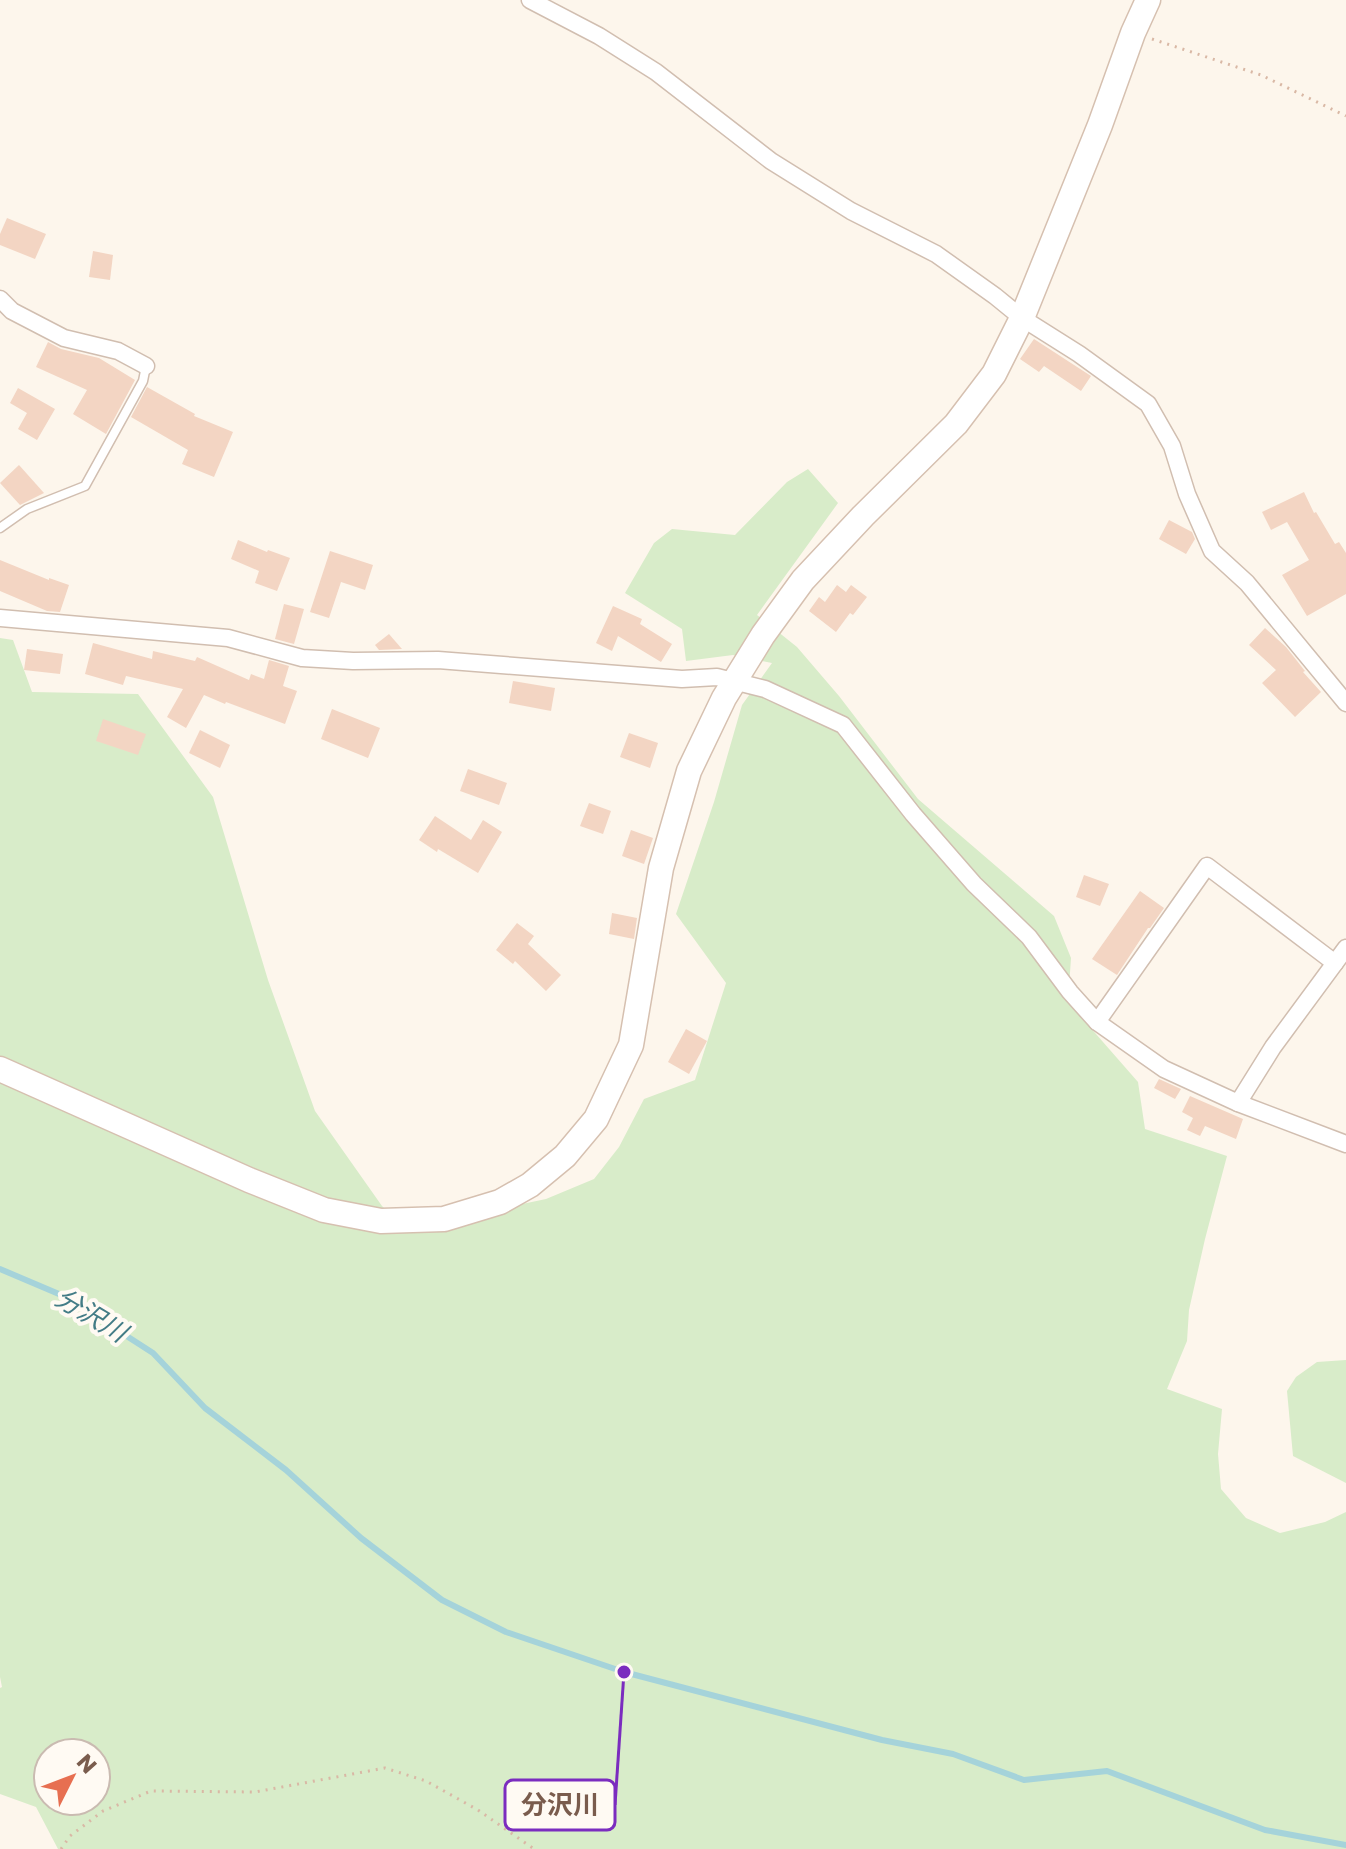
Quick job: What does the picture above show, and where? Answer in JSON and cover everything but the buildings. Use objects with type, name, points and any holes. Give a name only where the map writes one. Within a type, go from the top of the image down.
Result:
[{"type":"street","points":[[530,0],[599,36],[644,65],[771,161],[851,211],[936,254],[1022,318],[1148,404],[1172,446],[1187,494],[1212,551],[1247,583],[1346,703]]},
{"type":"street","points":[[0,1069],[249,1180],[324,1210],[381,1221],[444,1219],[500,1202],[530,1185],[565,1156],[596,1119],[631,1045],[661,868],[689,771],[733,681],[803,580],[956,424],[994,374],[1022,318],[1148,0]]},
{"type":"street","points":[[0,299],[12,311],[64,338],[118,351],[146,366]]},
{"type":"street","points":[[0,618],[228,638],[302,658],[438,660],[682,679],[717,677],[765,689],[843,725],[913,814],[974,884],[1029,937],[1097,1022],[1164,1069],[1238,1103],[1346,1144]]},
{"type":"street","points":[[1097,1022],[1207,866],[1335,963]]},
{"type":"street","points":[[1238,1103],[1273,1047],[1346,948]]},
{"type":"lane","points":[[0,528],[27,509],[85,486],[143,381],[146,366]]},
{"type":"path","points":[[1133,33],[1261,75],[1346,116]]},
{"type":"path","points":[[61,1849],[70,1836],[103,1811],[151,1791],[255,1792],[385,1768],[426,1781],[478,1810],[534,1849]]},
{"type":"green space","points":[[808,469],[838,503],[757,615],[797,647],[918,799],[1054,916],[1071,958],[1068,1002],[1138,1082],[1145,1129],[1227,1156],[1189,1310],[1187,1341],[1167,1389],[1222,1409],[1218,1454],[1221,1489],[1246,1518],[1280,1533],[1325,1522],[1346,1512],[1346,1849],[58,1849],[41,1817],[112,1817],[112,1737],[32,1737],[32,1806],[0,1794],[0,638],[13,640],[32,692],[138,694],[213,797],[268,980],[315,1111],[382,1206],[405,1229],[546,1199],[594,1179],[619,1147],[644,1099],[695,1080],[726,983],[676,914],[714,802],[742,705],[772,663],[733,655],[686,661],[682,629],[625,593],[654,543],[672,529],[735,535],[787,482]]},
{"type":"green space","points":[[1346,1360],[1346,1483],[1293,1456],[1287,1391],[1296,1377],[1317,1362]]},
{"type":"waterway","name":"分沢川","points":[[0,1269],[66,1297],[153,1353],[205,1408],[286,1470],[361,1538],[442,1600],[506,1632],[624,1672],[882,1740],[953,1754],[1024,1780],[1107,1771],[1265,1830],[1346,1845]]},
{"type":"place","name":"分沢川","points":[[624,1672]]}]
